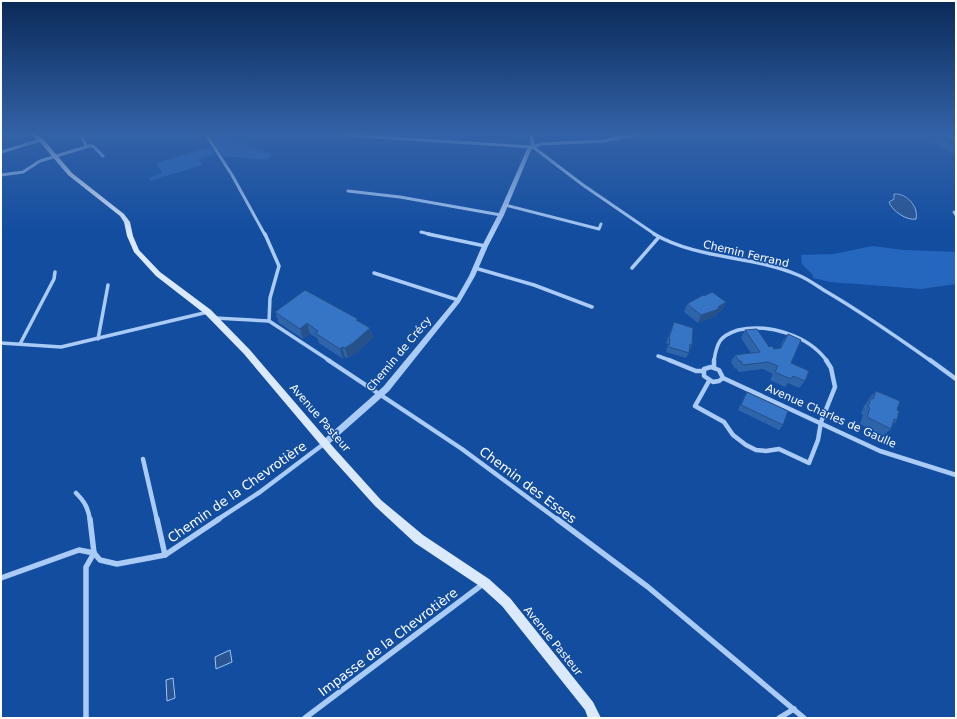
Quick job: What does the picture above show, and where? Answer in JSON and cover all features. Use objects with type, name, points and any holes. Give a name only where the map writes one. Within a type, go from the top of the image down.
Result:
[{"type":"main road","name":"Avenue Pasteur","points":[[64,167],[70,174],[122,215],[127,222],[130,236],[136,251],[158,274],[211,315],[248,352],[378,503],[419,539],[485,583],[511,608],[589,706],[595,718]]},
{"type":"street","points":[[1,175],[23,172],[31,167]]},
{"type":"street","points":[[227,167],[264,232],[280,266],[270,298],[269,322]]},
{"type":"street","name":"Chemin de Crécy","points":[[325,443],[380,395],[458,300],[502,215],[521,167]]},
{"type":"street","name":"Chemin Ferrand","points":[[559,167],[659,237],[675,245],[694,251],[770,266],[802,277],[879,325],[956,379]]},
{"type":"street","points":[[348,191],[400,197],[502,215]]},
{"type":"street","points":[[505,205],[599,229],[601,224]]},
{"type":"street","points":[[420,232],[485,246]]},
{"type":"street","points":[[632,268],[659,237]]},
{"type":"street","points":[[475,268],[534,285],[592,307]]},
{"type":"street","points":[[20,344],[54,279],[55,272]]},
{"type":"street","points":[[374,273],[458,300]]},
{"type":"street","points":[[98,339],[108,285]]},
{"type":"street","name":"Chemin des Esses","points":[[1,343],[60,347],[211,315],[269,322],[484,465],[648,587],[804,718]]},
{"type":"street","points":[[709,381],[695,406],[724,422],[733,436],[756,450],[766,451],[779,449],[810,463],[819,437],[821,424],[832,396],[835,382],[832,372],[822,355],[799,338],[780,331],[759,327],[746,328],[728,334],[720,340],[716,349],[714,368]]},
{"type":"street","points":[[658,356],[696,371],[703,371],[706,368],[714,368],[720,371],[723,378],[716,382],[709,381],[704,376],[703,371]]},
{"type":"street","name":"Avenue Charles de Gaulle","points":[[723,378],[880,451],[956,475]]},
{"type":"street","name":"Chemin de la Chevrotière","points":[[1,578],[79,550],[94,553],[100,560],[117,564],[165,555],[260,492],[325,443]]},
{"type":"street","points":[[143,459],[165,555]]},
{"type":"street","points":[[76,494],[84,501],[88,508],[94,553],[86,567],[86,718]]},
{"type":"street","name":"Impasse de la Chevrotière","points":[[305,718],[485,583]]},
{"type":"street","points":[[779,718],[794,709]]},
{"type":"shaded area","points":[[158,167],[197,167],[150,181],[149,178],[162,173]]},
{"type":"shaded area","points":[[894,194],[899,194],[911,202],[916,210],[916,219],[904,217],[893,209],[889,202],[894,199]]},
{"type":"shaded area","points":[[872,246],[904,250],[956,252],[956,284],[921,289],[830,282],[813,278],[813,275],[802,264],[801,255],[834,254]]},
{"type":"shaded area","points":[[230,650],[232,662],[216,669],[215,657]]},
{"type":"shaded area","points":[[173,678],[175,698],[167,701],[166,680]]},
{"type":"building","points":[[305,290],[358,319],[356,320],[370,328],[353,343],[340,349],[315,333],[318,331],[307,323],[300,329],[275,312]]},
{"type":"building","points":[[712,292],[726,302],[716,310],[701,315],[687,304],[703,295],[704,296]]},
{"type":"building","points":[[674,322],[693,328],[692,345],[690,344],[689,353],[669,347],[669,338]]},
{"type":"building","points":[[757,329],[769,347],[772,346],[774,349],[781,348],[788,334],[801,340],[791,363],[809,371],[805,381],[793,376],[791,379],[775,372],[778,366],[768,362],[743,365],[741,361],[739,361],[735,355],[760,352],[745,330]]},
{"type":"building","points":[[876,391],[900,401],[897,410],[899,411],[897,420],[894,419],[891,429],[867,417],[871,398],[873,399]]},
{"type":"building","points":[[747,392],[788,411],[783,425],[741,405]]}]
